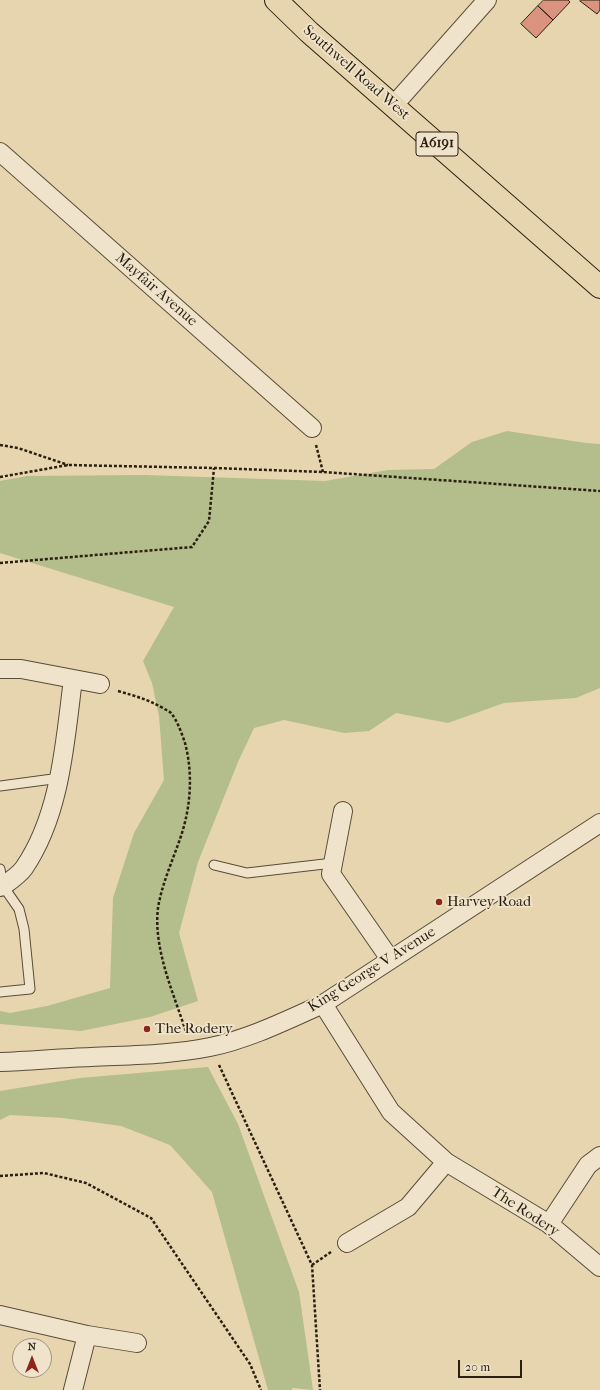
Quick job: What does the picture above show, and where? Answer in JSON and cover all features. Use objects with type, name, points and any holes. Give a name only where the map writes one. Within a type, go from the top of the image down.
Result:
[{"type":"main road","name":"Southwell Road West","points":[[276,0],[309,32],[600,287]]},
{"type":"street","points":[[393,106],[487,0]]},
{"type":"street","name":"Mayfair Avenue","points":[[0,152],[312,428]]},
{"type":"street","points":[[0,669],[21,669],[100,684]]},
{"type":"street","points":[[1,881],[23,869],[41,839],[60,778],[73,678]]},
{"type":"street","points":[[343,811],[331,874],[390,959]]},
{"type":"street","name":"King George V Avenue","points":[[0,1062],[150,1055],[191,1050],[210,1047],[239,1039],[281,1023],[323,1004],[600,823]]},
{"type":"street","name":"The Rodery","points":[[323,1004],[391,1112],[446,1162],[549,1224],[600,1267]]},
{"type":"street","points":[[549,1224],[588,1165],[600,1156]]},
{"type":"street","points":[[347,1243],[408,1207],[446,1162]]},
{"type":"street","points":[[0,1315],[87,1335],[137,1343]]},
{"type":"street","points":[[73,1390],[87,1335]]},
{"type":"lane","points":[[0,786],[60,778]]},
{"type":"lane","points":[[214,865],[247,873],[333,863]]},
{"type":"lane","points":[[0,992],[30,989],[25,936],[21,916],[19,909],[1,881]]},
{"type":"path","points":[[312,428],[323,472]]},
{"type":"path","points":[[0,445],[18,448],[68,465]]},
{"type":"path","points":[[0,477],[68,465],[214,468],[323,472],[600,491]]},
{"type":"path","points":[[0,563],[192,547],[209,521],[214,468]]},
{"type":"path","points":[[100,684],[149,700],[170,712],[183,738],[189,758],[190,778],[187,814],[181,836],[163,884],[158,909],[159,939],[165,968],[191,1050]]},
{"type":"path","points":[[210,1047],[312,1264],[320,1390]]},
{"type":"path","points":[[0,1176],[44,1173],[86,1183],[151,1218],[250,1364],[261,1390]]},
{"type":"green space","points":[[507,431],[600,444],[600,688],[576,698],[504,703],[448,723],[396,713],[369,731],[344,733],[284,720],[254,728],[238,762],[198,862],[179,933],[198,1001],[150,1017],[81,1031],[0,1024],[0,1011],[10,1013],[47,1006],[110,988],[113,898],[134,833],[164,780],[159,716],[152,683],[143,661],[174,607],[0,553],[0,481],[27,476],[144,475],[325,481],[388,470],[434,469],[472,442]]},
{"type":"green space","points":[[208,1067],[238,1124],[299,1292],[313,1390],[292,1388],[292,1390],[268,1390],[212,1192],[170,1145],[121,1126],[63,1118],[10,1115],[0,1120],[0,1091],[80,1078]]},
{"type":"building","points":[[544,0],[568,0],[570,2],[553,20],[538,6]]},
{"type":"building","points":[[600,0],[600,10],[597,14],[580,1]]},
{"type":"building","points":[[538,6],[553,20],[536,38],[521,24]]},
{"type":"place","name":"Harvey Road","points":[[439,902]]},
{"type":"place","name":"The Rodery","points":[[147,1029]]}]
